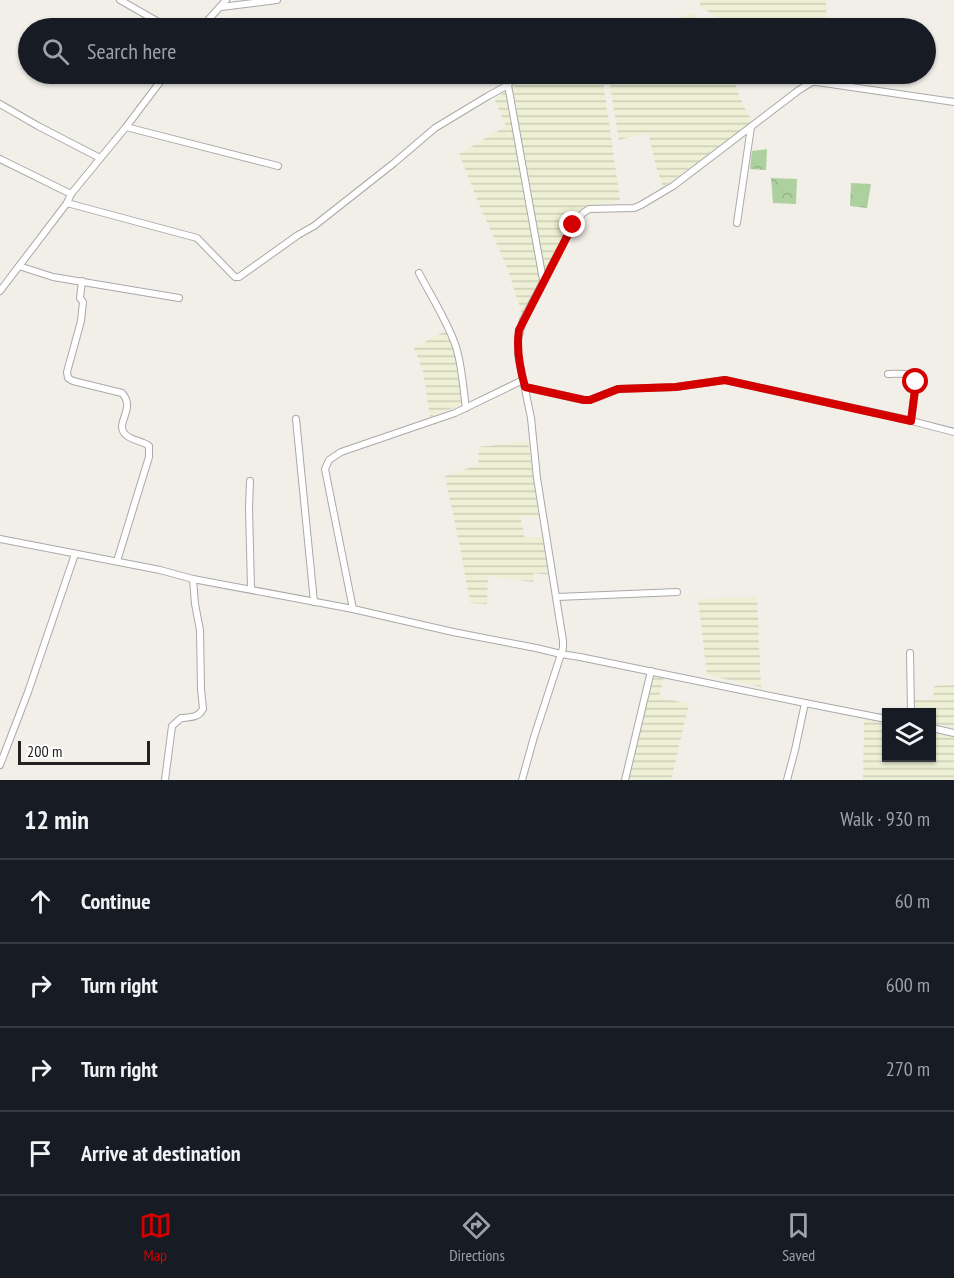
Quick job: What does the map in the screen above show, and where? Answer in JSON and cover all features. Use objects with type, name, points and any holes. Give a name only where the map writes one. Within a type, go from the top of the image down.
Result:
[{"type":"street","points":[[120,0],[152,18]]},
{"type":"street","points":[[211,18],[226,0]]},
{"type":"street","points":[[221,7],[277,0]]},
{"type":"street","points":[[1,287],[20,266],[67,203],[71,194],[158,84]]},
{"type":"street","points":[[522,780],[563,641],[537,478],[531,418],[518,355],[519,330],[573,225],[586,211],[641,206],[673,186],[809,84]]},
{"type":"street","points":[[831,84],[953,101],[954,92]]},
{"type":"street","points":[[67,203],[197,238],[235,277],[239,277],[314,226],[435,128],[508,85],[543,281]]},
{"type":"street","points":[[0,104],[100,158]]},
{"type":"street","points":[[126,127],[278,166]]},
{"type":"street","points":[[737,223],[752,127]]},
{"type":"street","points":[[0,159],[71,194]]},
{"type":"street","points":[[20,266],[53,277],[179,298]]},
{"type":"street","points":[[419,273],[455,344],[466,408]]},
{"type":"street","points":[[82,282],[81,321],[67,372],[68,378],[122,393],[127,398],[128,405],[122,427],[125,435],[144,441],[150,446],[149,457],[117,561]]},
{"type":"street","points":[[888,374],[913,375],[915,378],[916,388],[911,421]]},
{"type":"street","points":[[353,609],[325,469],[329,460],[376,439],[455,413],[523,380]]},
{"type":"street","points":[[525,387],[590,400],[618,389],[676,387],[725,380],[954,432]]},
{"type":"street","points":[[296,419],[314,602]]},
{"type":"street","points":[[250,481],[251,590]]},
{"type":"street","points":[[0,539],[882,718]]},
{"type":"street","points":[[0,765],[28,692],[75,554]]},
{"type":"street","points":[[165,780],[172,726],[181,717],[194,717],[203,709],[200,630],[193,579]]},
{"type":"street","points":[[556,597],[677,592]]},
{"type":"street","points":[[910,653],[911,708]]},
{"type":"street","points":[[625,780],[651,671]]},
{"type":"street","points":[[787,780],[805,704]]},
{"type":"street","points":[[936,729],[954,733]]},
{"type":"green space","points":[[700,0],[826,0],[827,18],[717,18],[700,6]]},
{"type":"green space","points":[[692,13],[699,18],[677,18]]},
{"type":"green space","points":[[514,84],[603,84],[620,200],[592,206],[581,211],[572,222],[544,271],[513,88]]},
{"type":"green space","points":[[610,84],[735,84],[753,122],[663,187],[648,133],[619,140]]},
{"type":"green space","points":[[508,91],[540,279],[522,314],[508,270],[459,154],[506,126],[494,98]]},
{"type":"green space","points":[[767,149],[766,170],[750,169],[752,151]]},
{"type":"green space","points":[[771,178],[797,179],[796,204],[773,203]]},
{"type":"green space","points":[[851,183],[871,184],[867,208],[850,206]]},
{"type":"green space","points":[[447,330],[455,353],[463,404],[430,417],[423,371],[414,348]]},
{"type":"green space","points":[[528,441],[539,517],[520,517],[525,538],[543,537],[551,575],[533,573],[533,582],[488,576],[487,604],[470,603],[445,476],[478,465],[479,447]]},
{"type":"green space","points":[[757,597],[761,687],[707,675],[698,599]]},
{"type":"green space","points":[[654,674],[664,677],[659,697],[689,704],[671,780],[627,780]]},
{"type":"green space","points":[[954,685],[954,728],[936,724],[936,708],[915,708],[914,699],[933,700],[934,686]]},
{"type":"green space","points":[[864,719],[882,722],[882,762],[936,762],[936,733],[954,737],[954,780],[863,780]]},
{"type":"route","points":[[573,225],[519,330],[518,355],[525,387],[590,400],[618,389],[676,387],[725,380],[911,421],[916,382]]}]
